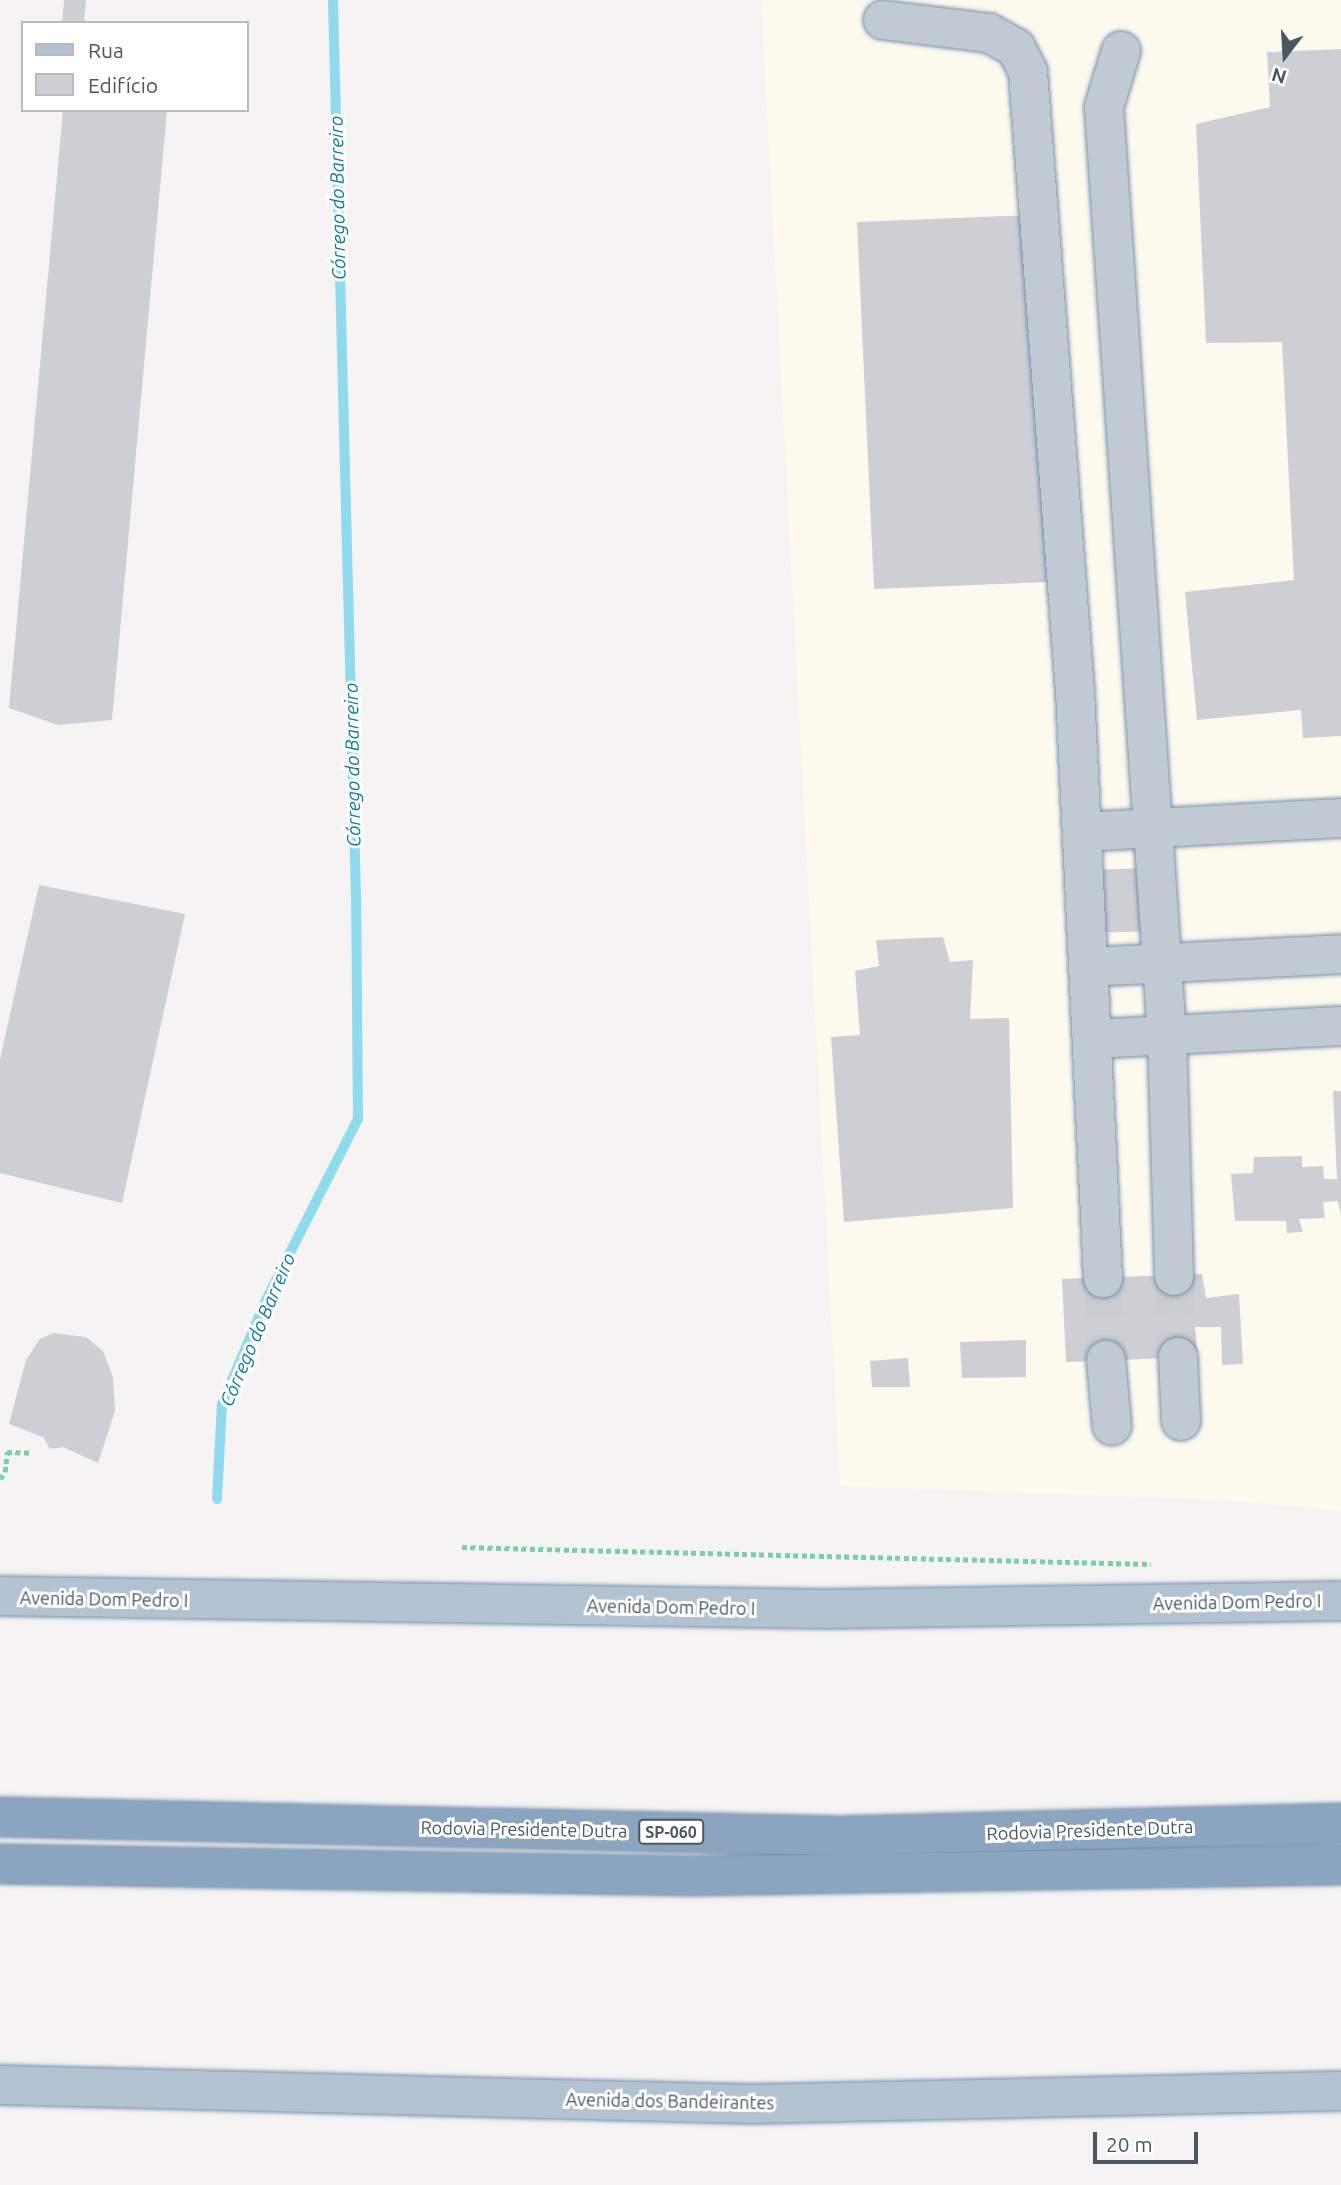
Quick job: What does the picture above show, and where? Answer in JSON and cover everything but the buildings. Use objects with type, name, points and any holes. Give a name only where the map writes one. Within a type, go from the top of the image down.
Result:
[{"type":"highway","name":"Rodovia Presidente Dutra","points":[[0,1817],[840,1836],[1341,1823]]},
{"type":"highway","points":[[0,1864],[693,1876],[1341,1865]]},
{"type":"main road","name":"Avenida Dom Pedro I","points":[[0,1597],[826,1609],[1341,1601]]},
{"type":"main road","name":"Avenida dos Bandeirantes","points":[[0,2085],[751,2104],[1341,2091]]},
{"type":"lane","points":[[883,20],[989,33],[1016,48],[1028,72],[1076,691],[1103,1278]]},
{"type":"lane","points":[[1121,51],[1104,107],[1167,1036],[1174,1276]]},
{"type":"lane","points":[[1082,832],[1341,818]]},
{"type":"lane","points":[[1088,967],[1341,954]]},
{"type":"lane","points":[[1094,1039],[1341,1026]]},
{"type":"lane","points":[[1178,1357],[1181,1421]]},
{"type":"lane","points":[[1106,1360],[1112,1426]]},
{"type":"path","points":[[0,1479],[5,1472],[7,1452],[32,1453]]},
{"type":"path","points":[[462,1547],[1156,1564]]},
{"type":"shaded area","points":[[761,0],[1341,0],[1341,1511],[1223,1500],[840,1486]]},
{"type":"waterway","name":"Córrego do Barreiro","points":[[217,1499],[222,1404],[266,1300],[358,1119],[356,898],[333,0]]},
{"type":"tunnel","points":[[1174,1276],[1178,1357]]},
{"type":"tunnel","points":[[1103,1278],[1106,1360]]}]
